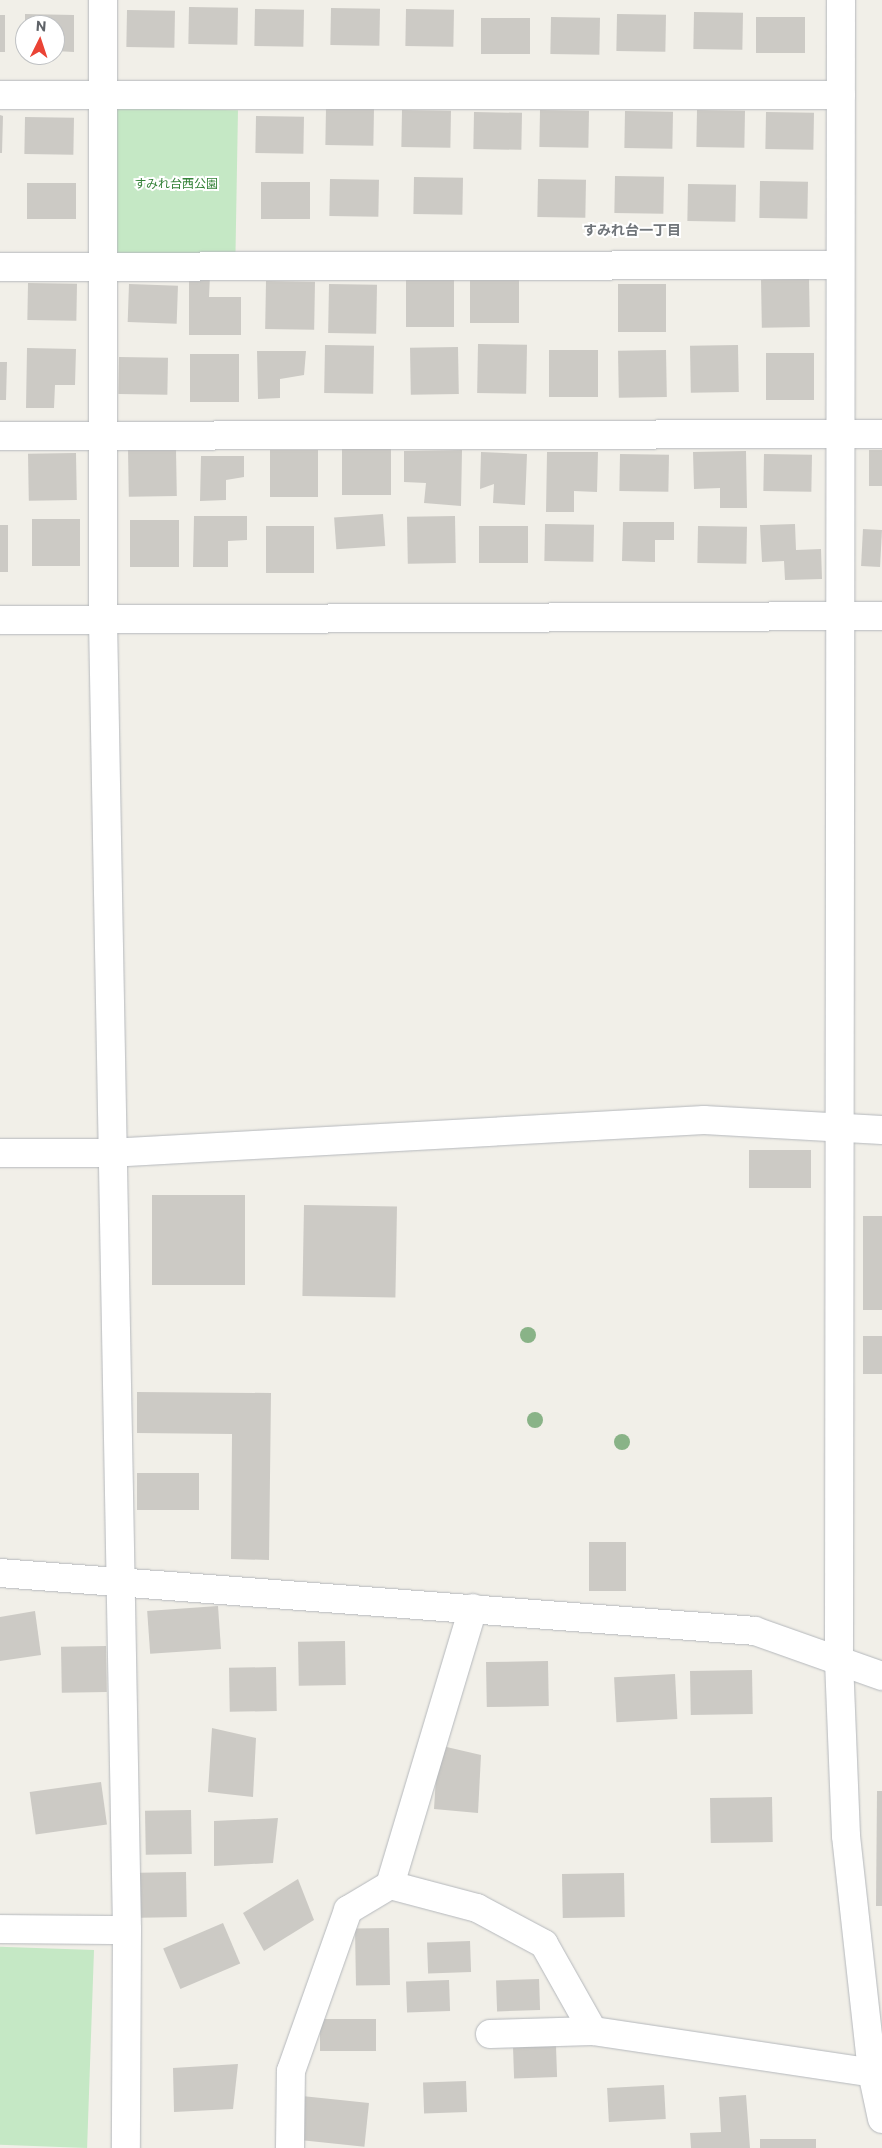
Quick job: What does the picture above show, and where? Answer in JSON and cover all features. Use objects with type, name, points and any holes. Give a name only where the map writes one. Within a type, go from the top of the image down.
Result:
[{"type":"street","points":[[104,0],[103,620],[110,1153],[121,1580],[127,1930],[126,2148]]},
{"type":"street","points":[[841,0],[839,1661],[846,1836],[882,2118]]},
{"type":"street","points":[[0,95],[841,95]]},
{"type":"street","points":[[0,267],[840,265]]},
{"type":"street","points":[[0,436],[882,434]]},
{"type":"street","points":[[0,620],[882,616]]},
{"type":"street","points":[[0,1153],[110,1153],[704,1120],[840,1126],[882,1130]]},
{"type":"street","points":[[0,1573],[121,1580],[755,1631],[882,1676]]},
{"type":"street","points":[[290,2148],[291,2071],[348,1910],[390,1885],[473,1608]]},
{"type":"street","points":[[390,1885],[477,1908],[544,1944],[592,2031]]},
{"type":"street","points":[[0,1929],[127,1930]]},
{"type":"street","points":[[490,2034],[592,2031],[877,2073]]},
{"type":"green space","name":"すみれ台西公園","points":[[114,108],[238,110],[235,259],[111,257]]},
{"type":"green space","points":[[0,1947],[94,1950],[87,2148],[0,2145]]},
{"type":"building","points":[[189,7],[238,8],[237,45],[188,44]]},
{"type":"building","points":[[331,8],[380,9],[379,46],[330,45]]},
{"type":"building","points":[[255,9],[304,10],[303,47],[254,46]]},
{"type":"building","points":[[406,9],[454,10],[453,47],[405,46]]},
{"type":"building","points":[[127,10],[175,11],[174,48],[126,47]]},
{"type":"building","points":[[694,12],[743,13],[742,50],[693,49]]},
{"type":"building","points":[[25,14],[74,15],[74,52],[65,52],[65,15]]},
{"type":"building","points":[[617,14],[666,15],[665,52],[616,51]]},
{"type":"building","points":[[0,15],[5,15],[5,52],[0,52]]},
{"type":"building","points":[[551,17],[600,18],[599,55],[550,54]]},
{"type":"building","points":[[756,17],[805,17],[805,53],[756,53]]},
{"type":"building","points":[[481,18],[530,18],[530,54],[481,54]]},
{"type":"building","points":[[326,108],[374,109],[373,146],[325,145]]},
{"type":"building","points":[[402,110],[451,111],[450,148],[401,147]]},
{"type":"building","points":[[540,110],[589,111],[588,148],[539,147]]},
{"type":"building","points":[[697,110],[745,111],[744,148],[696,147]]},
{"type":"building","points":[[625,111],[673,112],[672,149],[624,148]]},
{"type":"building","points":[[474,112],[522,113],[521,150],[473,149]]},
{"type":"building","points":[[766,112],[814,113],[813,150],[765,149]]},
{"type":"building","points":[[0,115],[3,116],[2,153],[0,153]]},
{"type":"building","points":[[256,116],[304,117],[303,154],[255,153]]},
{"type":"building","points":[[25,117],[74,118],[73,155],[24,154]]},
{"type":"building","points":[[615,176],[664,177],[663,214],[614,213]]},
{"type":"building","points":[[414,177],[463,178],[462,215],[413,214]]},
{"type":"building","points":[[330,179],[379,180],[378,217],[329,216]]},
{"type":"building","points":[[538,179],[586,180],[585,218],[537,217]]},
{"type":"building","points":[[760,181],[808,182],[807,219],[759,218]]},
{"type":"building","points":[[261,182],[310,182],[310,219],[261,219]]},
{"type":"building","points":[[27,183],[76,183],[76,219],[27,219]]},
{"type":"building","points":[[688,184],[736,185],[735,222],[687,221]]},
{"type":"building","points":[[470,275],[519,275],[519,323],[470,323]]},
{"type":"building","points":[[189,276],[210,276],[209,297],[241,297],[241,335],[189,335]]},
{"type":"building","points":[[406,279],[454,279],[454,327],[406,327]]},
{"type":"building","points":[[809,279],[810,327],[762,328],[761,280]]},
{"type":"building","points":[[266,281],[315,282],[314,330],[265,329]]},
{"type":"building","points":[[28,283],[77,284],[76,321],[27,320]]},
{"type":"building","points":[[129,284],[178,286],[177,324],[128,322]]},
{"type":"building","points":[[329,284],[377,285],[376,334],[328,333]]},
{"type":"building","points":[[618,284],[666,284],[666,332],[618,332]]},
{"type":"building","points":[[478,344],[527,345],[526,394],[477,393]]},
{"type":"building","points":[[325,345],[374,346],[373,394],[324,393]]},
{"type":"building","points":[[738,345],[739,392],[691,393],[690,346]]},
{"type":"building","points":[[458,347],[459,394],[411,395],[410,348]]},
{"type":"building","points":[[27,348],[76,349],[75,385],[55,385],[54,408],[26,408]]},
{"type":"building","points":[[549,350],[598,350],[598,397],[549,397]]},
{"type":"building","points":[[666,350],[667,397],[619,398],[618,351]]},
{"type":"building","points":[[257,351],[306,351],[304,375],[280,379],[280,398],[258,399]]},
{"type":"building","points":[[766,353],[814,353],[814,400],[766,400]]},
{"type":"building","points":[[190,354],[239,354],[239,402],[190,402]]},
{"type":"building","points":[[119,357],[168,358],[167,395],[118,394]]},
{"type":"building","points":[[0,362],[7,362],[6,400],[0,400]]},
{"type":"building","points":[[342,448],[391,448],[391,495],[342,495]]},
{"type":"building","points":[[176,449],[177,496],[129,497],[128,450]]},
{"type":"building","points":[[270,450],[318,450],[318,497],[270,497]]},
{"type":"building","points":[[462,450],[461,506],[424,503],[426,483],[404,482],[404,451]]},
{"type":"building","points":[[869,450],[882,450],[882,486],[869,486]]},
{"type":"building","points":[[746,451],[747,508],[720,508],[720,488],[694,489],[693,452]]},
{"type":"building","points":[[481,452],[527,454],[525,505],[493,503],[494,484],[480,489]]},
{"type":"building","points":[[547,452],[598,452],[597,492],[574,491],[574,512],[546,512]]},
{"type":"building","points":[[76,453],[77,500],[29,501],[28,454]]},
{"type":"building","points":[[620,454],[669,455],[668,492],[619,491]]},
{"type":"building","points":[[764,454],[812,455],[811,492],[763,491]]},
{"type":"building","points":[[201,456],[244,456],[244,477],[226,480],[226,500],[200,501]]},
{"type":"building","points":[[383,514],[385,546],[336,549],[334,517]]},
{"type":"building","points":[[194,516],[247,516],[247,540],[228,541],[228,567],[193,567]]},
{"type":"building","points":[[455,516],[456,563],[408,564],[407,517]]},
{"type":"building","points":[[32,519],[80,519],[80,566],[32,566]]},
{"type":"building","points":[[130,520],[179,520],[179,567],[130,567]]},
{"type":"building","points":[[623,522],[674,522],[674,540],[655,540],[655,562],[622,561]]},
{"type":"building","points":[[545,524],[594,525],[593,562],[544,561]]},
{"type":"building","points":[[795,524],[796,550],[821,549],[822,579],[785,580],[784,561],[762,562],[760,525]]},
{"type":"building","points":[[0,525],[8,525],[8,572],[0,572]]},
{"type":"building","points":[[266,526],[314,526],[314,573],[266,573]]},
{"type":"building","points":[[479,526],[528,526],[528,563],[479,563]]},
{"type":"building","points":[[698,526],[747,527],[746,564],[697,563]]},
{"type":"building","points":[[863,529],[882,530],[880,567],[861,566]]},
{"type":"building","points":[[749,1150],[811,1150],[811,1188],[749,1188]]},
{"type":"building","points":[[152,1195],[245,1195],[245,1285],[152,1285]]},
{"type":"building","points":[[304,1205],[397,1207],[395,1298],[302,1296]]},
{"type":"building","points":[[863,1216],[882,1216],[882,1310],[863,1310]]},
{"type":"building","points":[[863,1336],[882,1336],[882,1374],[863,1374]]},
{"type":"building","points":[[137,1392],[271,1393],[269,1560],[231,1559],[232,1434],[137,1433]]},
{"type":"building","points":[[137,1473],[199,1473],[199,1510],[137,1510]]},
{"type":"building","points":[[589,1542],[626,1542],[626,1591],[589,1591]]},
{"type":"building","points":[[218,1606],[221,1649],[150,1654],[147,1611]]},
{"type":"building","points":[[35,1611],[41,1655],[0,1661],[0,1617]]},
{"type":"building","points":[[345,1641],[346,1685],[299,1686],[298,1642]]},
{"type":"building","points":[[106,1646],[107,1692],[62,1693],[61,1647]]},
{"type":"building","points":[[548,1661],[549,1706],[487,1707],[486,1662]]},
{"type":"building","points":[[276,1667],[277,1711],[230,1712],[229,1668]]},
{"type":"building","points":[[752,1670],[753,1714],[691,1715],[690,1671]]},
{"type":"building","points":[[675,1674],[677,1719],[616,1722],[614,1677]]},
{"type":"building","points":[[212,1728],[256,1738],[253,1797],[208,1792]]},
{"type":"building","points":[[438,1745],[481,1755],[478,1813],[434,1809]]},
{"type":"building","points":[[101,1782],[107,1825],[36,1835],[30,1792]]},
{"type":"building","points":[[877,1791],[882,1791],[882,1906],[876,1906]]},
{"type":"building","points":[[772,1797],[773,1842],[711,1843],[710,1798]]},
{"type":"building","points":[[191,1810],[192,1854],[146,1855],[145,1811]]},
{"type":"building","points":[[278,1818],[273,1863],[214,1866],[214,1821]]},
{"type":"building","points":[[186,1872],[187,1917],[140,1918],[139,1873]]},
{"type":"building","points":[[624,1873],[625,1917],[563,1918],[562,1874]]},
{"type":"building","points":[[298,1879],[314,1920],[264,1951],[243,1913]]},
{"type":"building","points":[[223,1923],[240,1964],[180,1989],[163,1948]]},
{"type":"building","points":[[389,1928],[390,1985],[356,1986],[355,1929]]},
{"type":"building","points":[[470,1941],[471,1972],[428,1973],[427,1943]]},
{"type":"building","points":[[539,1979],[540,2010],[497,2011],[496,1981]]},
{"type":"building","points":[[449,1980],[450,2011],[407,2012],[406,1982]]},
{"type":"building","points":[[320,2019],[376,2019],[376,2051],[320,2051]]},
{"type":"building","points":[[556,2046],[557,2077],[514,2078],[513,2048]]},
{"type":"building","points":[[238,2064],[233,2109],[174,2112],[173,2068]]},
{"type":"building","points":[[466,2081],[467,2112],[424,2113],[423,2083]]},
{"type":"building","points":[[664,2085],[666,2119],[609,2122],[607,2088]]},
{"type":"building","points":[[746,2095],[750,2148],[691,2148],[690,2133],[721,2132],[719,2097]]},
{"type":"building","points":[[304,2096],[369,2103],[364,2147],[300,2140]]},
{"type":"building","points":[[760,2139],[816,2139],[816,2148],[760,2148]]},
{"type":"district","name":"すみれ台一丁目","points":[[632,230]]}]
